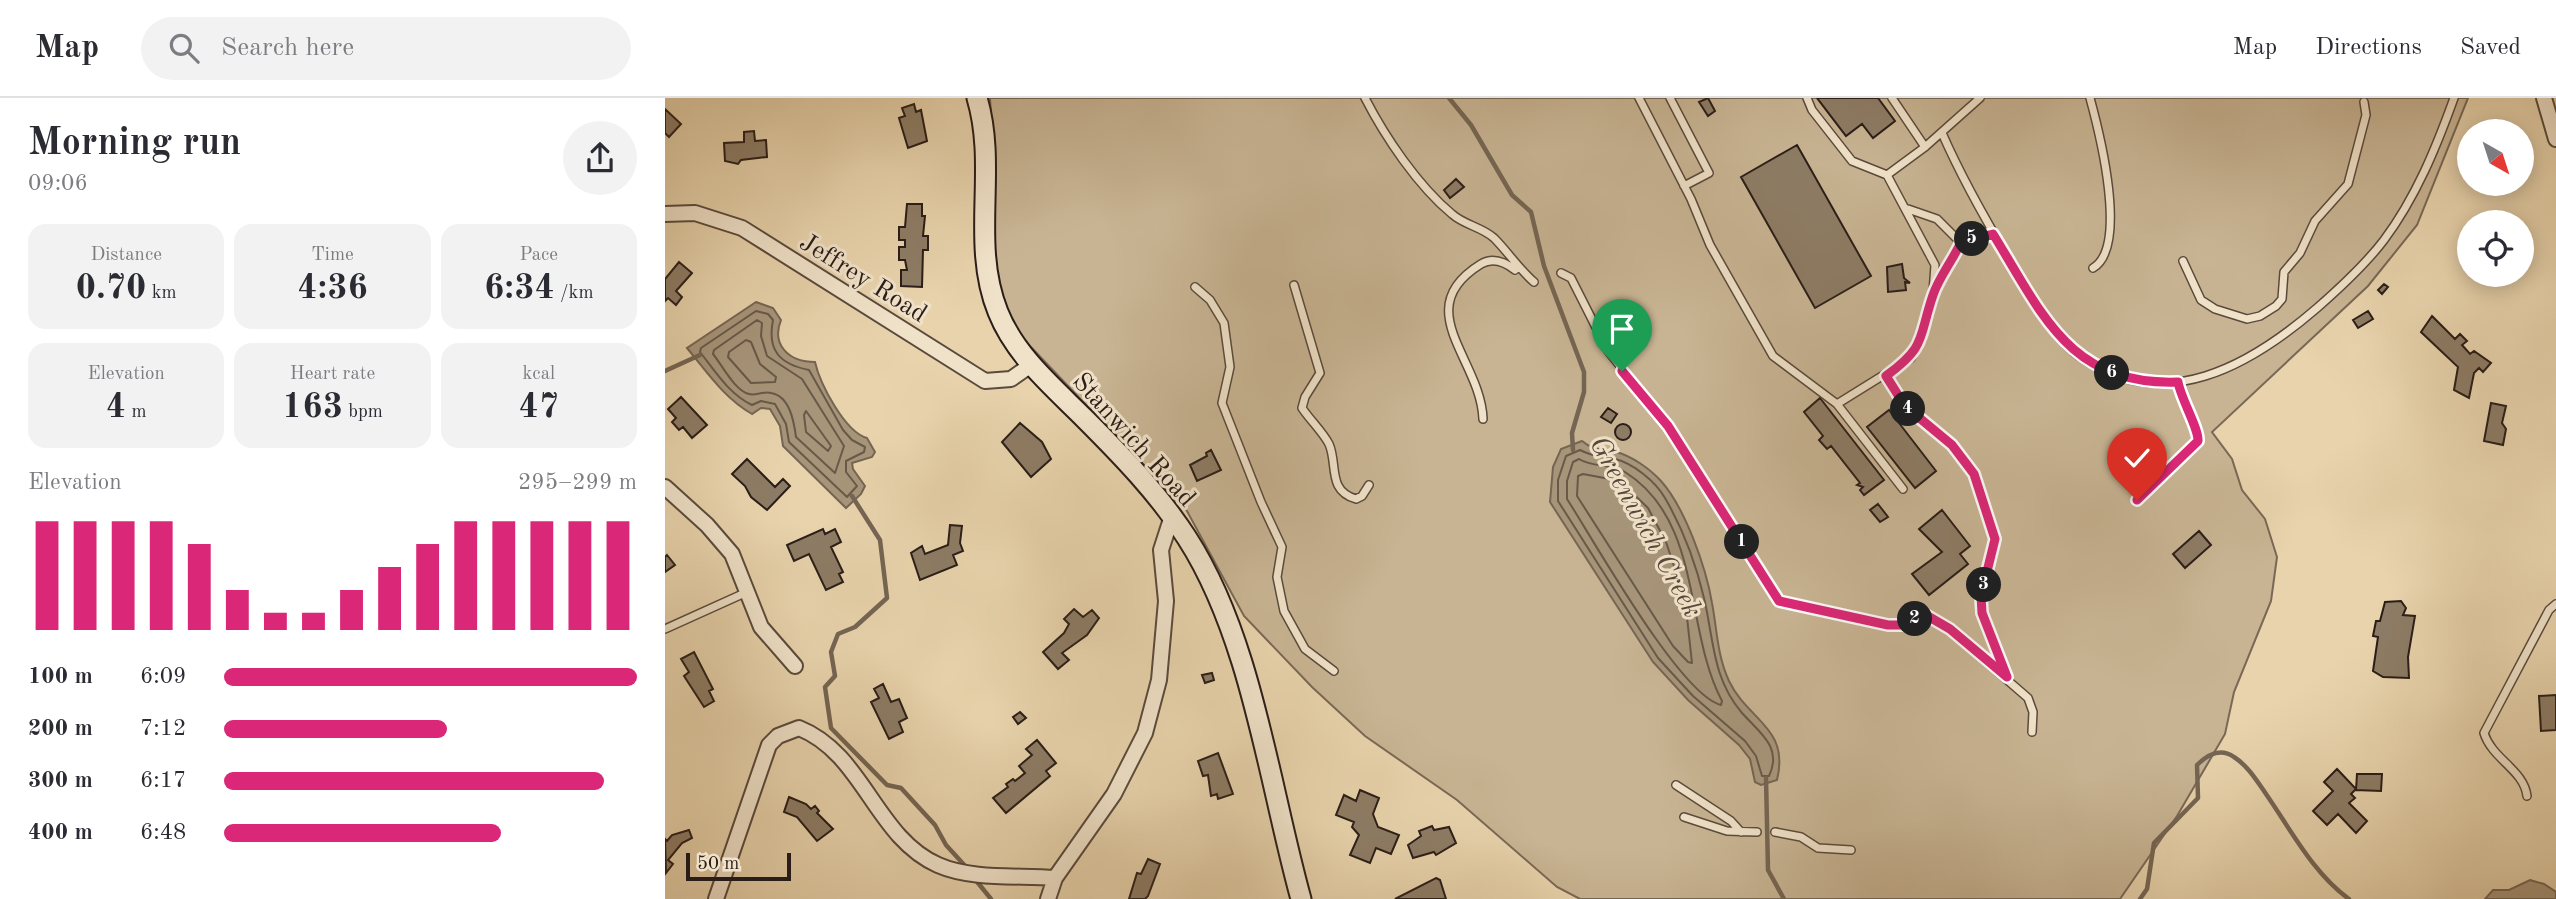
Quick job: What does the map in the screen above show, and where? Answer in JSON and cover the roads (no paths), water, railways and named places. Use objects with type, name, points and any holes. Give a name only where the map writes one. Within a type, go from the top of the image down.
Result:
[{"type":"street","name":"Stanwich Road","points":[[977,98],[985,141],[984,243],[989,284],[1004,326],[1031,365],[1135,470],[1172,516],[1207,575],[1236,647],[1301,899]]},
{"type":"street","points":[[2544,98],[2556,139]]},
{"type":"street","name":"Jeffrey Road","points":[[665,214],[695,213],[742,228],[985,381],[1011,379],[1031,365]]},
{"type":"street","points":[[665,488],[721,539],[732,554],[761,627],[795,666]]},
{"type":"street","points":[[1048,899],[1055,878],[1114,794],[1145,733],[1159,680],[1165,601],[1161,550],[1172,516]]},
{"type":"street","points":[[716,899],[769,745],[778,736],[799,728],[823,740],[841,757],[898,837],[926,858],[940,866],[973,872],[1055,878]]},
{"type":"lane","points":[[1365,98],[1391,142],[1452,215],[1492,236],[1514,265],[1534,282],[1496,260],[1485,262],[1462,280],[1447,305],[1448,325],[1475,379],[1483,419]]},
{"type":"lane","points":[[1639,98],[1684,186],[1710,245],[1773,356],[1837,404],[1903,489]]},
{"type":"lane","points":[[1670,98],[1709,173],[1684,186]]},
{"type":"lane","points":[[1807,98],[1818,118],[1852,161],[1887,174],[1908,209],[1935,265],[1933,293],[1923,339],[1911,358],[1837,404]]},
{"type":"lane","points":[[1892,98],[1924,147]]},
{"type":"lane","points":[[1887,174],[1924,147],[1980,98]]},
{"type":"lane","points":[[2090,98],[2111,190],[2105,250],[2101,262],[2093,268]]},
{"type":"lane","points":[[2094,112],[2100,98]]},
{"type":"lane","points":[[1942,132],[1993,234],[2058,336],[2078,356],[2103,370],[2129,379],[2178,382],[2236,366],[2280,340],[2346,282],[2383,240],[2417,189],[2454,98]]},
{"type":"lane","points":[[2183,261],[2201,300],[2215,309],[2247,319],[2260,316],[2276,306],[2282,299],[2284,272],[2300,253],[2315,221],[2348,184],[2366,115],[2364,102]]},
{"type":"lane","points":[[1908,209],[1937,219],[1961,242]]},
{"type":"lane","points":[[1933,293],[1961,242],[1993,234]]},
{"type":"lane","points":[[1561,273],[1571,278],[1608,351],[1675,437],[1779,601],[1888,625],[1905,625],[1926,615],[1950,629],[2028,698],[2033,712],[2032,733]]},
{"type":"lane","points":[[1294,285],[1320,373],[1305,397],[1302,408],[1329,444],[1333,477],[1343,494],[1356,499],[1362,496],[1370,485]]},
{"type":"lane","points":[[1195,287],[1210,300],[1224,323],[1230,367],[1223,403],[1261,502],[1282,547],[1276,577],[1284,611],[1305,649],[1334,671]]},
{"type":"lane","points":[[1886,376],[1905,406],[1952,445],[1974,474],[1995,539],[1981,596],[1982,613],[2007,677]]},
{"type":"lane","points":[[2137,500],[2198,441],[2199,433],[2182,402],[2178,382]]},
{"type":"lane","points":[[665,629],[747,592]]},
{"type":"lane","points":[[2527,796],[2522,780],[2496,754],[2484,733],[2549,610],[2556,604]]},
{"type":"lane","points":[[1676,785],[1731,821],[1741,832]]},
{"type":"lane","points":[[1684,817],[1710,827],[1758,832]]},
{"type":"lane","points":[[1775,832],[1801,837],[1818,848],[1851,850]]},
{"type":"water","points":[[756,302],[773,308],[781,320],[778,337],[784,350],[797,359],[815,362],[822,382],[842,417],[850,427],[867,438],[875,452],[872,457],[852,463],[865,486],[861,494],[846,508],[783,446],[780,426],[770,409],[761,408],[752,414],[742,408],[717,384],[687,348]]},
{"type":"water","points":[[1582,441],[1594,448],[1622,454],[1652,472],[1678,506],[1705,573],[1725,671],[1737,695],[1773,736],[1778,748],[1777,780],[1761,785],[1755,782],[1750,759],[1739,745],[1688,700],[1653,662],[1550,502],[1553,467],[1561,449]]},
{"type":"water","points":[[2530,880],[2544,884],[2556,892],[2556,899],[2485,899],[2493,890],[2509,890]]},
{"type":"waterway","name":"Greenwich Creek","points":[[1449,98],[1471,125],[1512,195],[1531,212],[1544,266],[1584,372],[1584,392],[1572,433],[1573,450]]},
{"type":"waterway","points":[[665,371],[700,355]]},
{"type":"waterway","points":[[852,496],[880,540],[887,598],[855,627],[838,634],[831,652],[835,676],[825,687],[831,728],[887,785],[901,788],[935,825],[946,845],[967,868]]},
{"type":"waterway","points":[[2140,899],[2147,889],[2154,843],[2198,798],[2197,765],[2209,755],[2219,752],[2229,754],[2248,769],[2324,877],[2349,899]]},
{"type":"waterway","name":"Greenwich Creek","points":[[1766,778],[1768,870],[1784,899]]},
{"type":"waterway","points":[[974,878],[991,899]]}]
